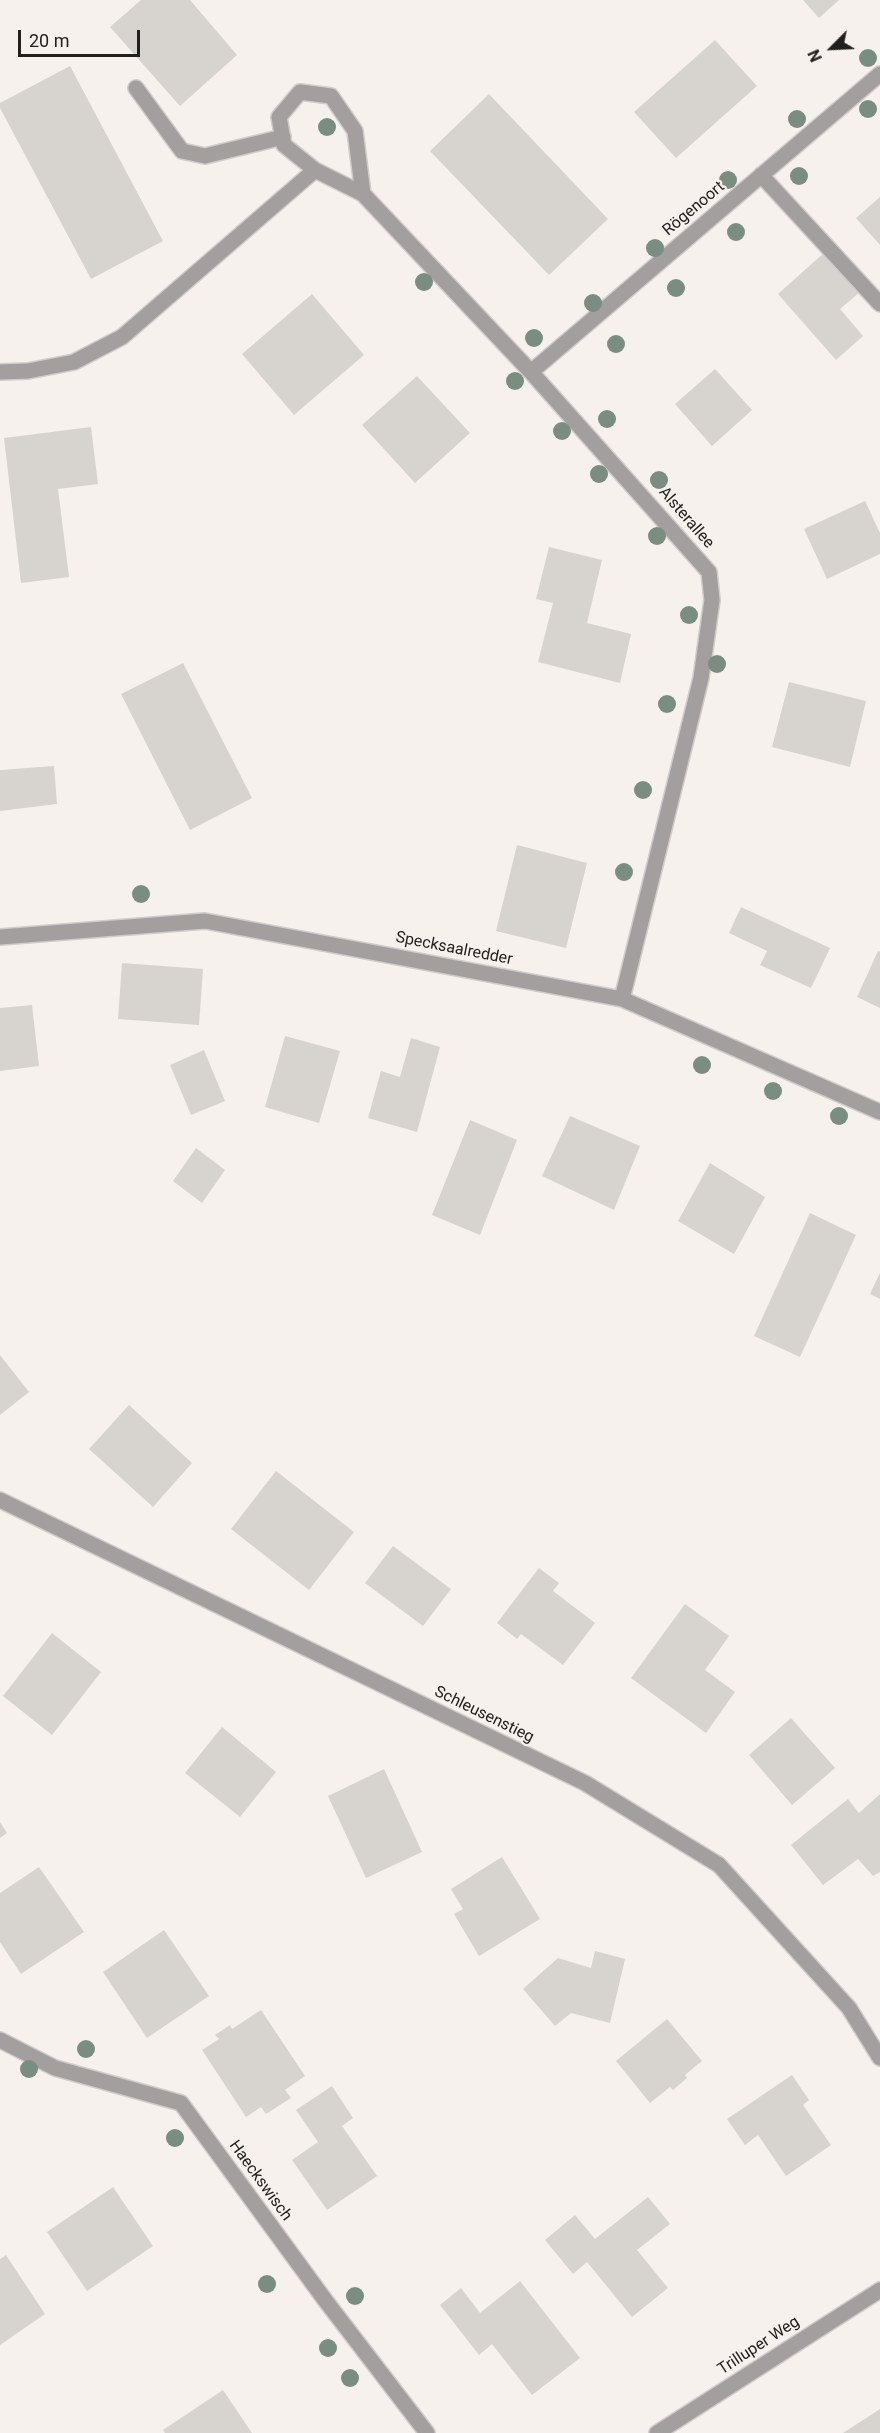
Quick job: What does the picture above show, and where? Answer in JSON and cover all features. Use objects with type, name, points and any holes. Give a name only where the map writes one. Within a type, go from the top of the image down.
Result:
[{"type":"street","name":"Rögenoort","points":[[531,372],[880,74]]},
{"type":"street","points":[[136,88],[182,151],[205,156],[283,137],[279,117],[300,92],[331,96],[355,131],[363,194]]},
{"type":"street","name":"Alsterallee","points":[[283,137],[284,145],[315,170],[363,194],[531,372],[709,572],[712,600],[701,678],[622,999]]},
{"type":"street","points":[[0,372],[28,371],[74,362],[122,337],[315,170]]},
{"type":"street","points":[[761,175],[880,304]]},
{"type":"street","name":"Specksaalredder","points":[[0,937],[205,921],[622,999],[880,1112]]},
{"type":"street","name":"Schleusenstieg","points":[[0,1500],[585,1783],[719,1865],[849,2008],[880,2058]]},
{"type":"street","name":"Haeckswisch","points":[[0,2040],[55,2068],[181,2103],[325,2300],[427,2433]]},
{"type":"street","name":"Trilluper Weg","points":[[657,2433],[880,2290]]},
{"type":"building","points":[[141,0],[190,0],[237,55],[180,106],[110,27]]},
{"type":"building","points":[[803,0],[839,0],[819,18]]},
{"type":"building","points":[[715,40],[757,86],[676,158],[634,112]]},
{"type":"building","points":[[70,66],[163,241],[91,279],[0,108],[0,103]]},
{"type":"building","points":[[489,94],[608,219],[549,275],[430,151]]},
{"type":"building","points":[[880,197],[880,245],[856,218]]},
{"type":"building","points":[[826,251],[861,291],[840,309],[863,336],[836,360],[778,294]]},
{"type":"building","points":[[312,294],[364,355],[294,415],[242,354]]},
{"type":"building","points":[[715,369],[752,410],[712,446],[675,404]]},
{"type":"building","points":[[417,376],[470,433],[415,483],[362,425]]},
{"type":"building","points":[[91,427],[98,484],[58,489],[69,577],[21,583],[4,438]]},
{"type":"building","points":[[865,501],[880,533],[880,554],[827,579],[804,529]]},
{"type":"building","points":[[549,547],[602,560],[587,623],[631,634],[620,683],[538,662],[553,603],[536,599]]},
{"type":"building","points":[[183,663],[252,798],[190,830],[121,694]]},
{"type":"building","points":[[789,682],[866,701],[850,767],[772,747]]},
{"type":"building","points":[[54,766],[57,804],[0,811],[0,770]]},
{"type":"building","points":[[517,845],[587,863],[566,948],[496,931]]},
{"type":"building","points":[[741,907],[830,948],[811,988],[760,965],[767,951],[729,933]]},
{"type":"building","points":[[878,951],[880,952],[880,1008],[857,997]]},
{"type":"building","points":[[122,963],[203,969],[199,1025],[118,1019]]},
{"type":"building","points":[[32,1005],[39,1066],[0,1071],[0,1008]]},
{"type":"building","points":[[285,1036],[340,1051],[319,1123],[265,1107]]},
{"type":"building","points":[[411,1038],[440,1047],[417,1132],[368,1118],[381,1071],[400,1077]]},
{"type":"building","points":[[204,1050],[225,1101],[191,1115],[170,1065]]},
{"type":"building","points":[[570,1116],[640,1146],[614,1210],[542,1176]]},
{"type":"building","points":[[470,1120],[517,1140],[480,1235],[432,1215]]},
{"type":"building","points":[[196,1148],[225,1170],[202,1203],[173,1181]]},
{"type":"building","points":[[710,1163],[765,1197],[734,1254],[678,1221]]},
{"type":"building","points":[[810,1213],[856,1235],[800,1357],[754,1336]]},
{"type":"building","points":[[880,1273],[880,1299],[870,1294]]},
{"type":"building","points":[[0,1355],[29,1392],[0,1415]]},
{"type":"building","points":[[129,1405],[192,1463],[153,1507],[89,1449]]},
{"type":"building","points":[[276,1471],[354,1532],[309,1590],[231,1529]]},
{"type":"building","points":[[393,1546],[451,1589],[423,1626],[365,1583]]},
{"type":"building","points":[[539,1568],[559,1583],[553,1591],[595,1623],[563,1665],[521,1634],[517,1639],[497,1623]]},
{"type":"building","points":[[685,1604],[729,1636],[705,1670],[735,1692],[706,1733],[631,1678]]},
{"type":"building","points":[[52,1633],[101,1672],[52,1735],[3,1696]]},
{"type":"building","points":[[791,1718],[835,1768],[792,1805],[749,1755]]},
{"type":"building","points":[[222,1727],[276,1772],[240,1817],[185,1773]]},
{"type":"building","points":[[384,1769],[422,1852],[366,1878],[328,1796]]},
{"type":"building","points":[[880,1794],[880,1872],[873,1876],[858,1859],[823,1885],[791,1845],[848,1799],[859,1813]]},
{"type":"building","points":[[0,1822],[7,1833],[0,1838]]},
{"type":"building","points":[[502,1857],[540,1919],[479,1956],[454,1914],[463,1909],[451,1889]]},
{"type":"building","points":[[39,1867],[84,1932],[21,1974],[0,1942],[0,1893]]},
{"type":"building","points":[[164,1930],[209,1996],[147,2038],[103,1972]]},
{"type":"building","points":[[595,1951],[625,1959],[610,2023],[571,2013],[555,2026],[523,1989],[558,1958],[591,1968]]},
{"type":"building","points":[[261,2010],[305,2076],[285,2090],[291,2098],[266,2114],[261,2107],[246,2117],[202,2050],[219,2039],[215,2035],[230,2025],[232,2029]]},
{"type":"building","points":[[667,2019],[702,2061],[685,2075],[687,2078],[673,2090],[670,2087],[650,2103],[616,2061]]},
{"type":"building","points":[[792,2075],[809,2100],[803,2105],[831,2145],[786,2176],[758,2135],[745,2145],[727,2119]]},
{"type":"building","points":[[332,2086],[353,2118],[342,2126],[377,2176],[327,2210],[292,2160],[318,2142],[296,2110]]},
{"type":"building","points":[[113,2187],[153,2246],[87,2291],[47,2232]]},
{"type":"building","points":[[648,2197],[670,2224],[637,2250],[668,2288],[632,2317],[587,2262],[573,2274],[545,2240],[575,2215],[595,2239]]},
{"type":"building","points":[[6,2255],[45,2314],[0,2345],[0,2259]]},
{"type":"building","points":[[520,2281],[580,2358],[532,2395],[492,2344],[479,2355],[440,2305],[461,2288],[480,2313]]},
{"type":"building","points":[[223,2390],[252,2433],[165,2433],[163,2430]]},
{"type":"building","points":[[880,2409],[880,2433],[843,2433]]}]
